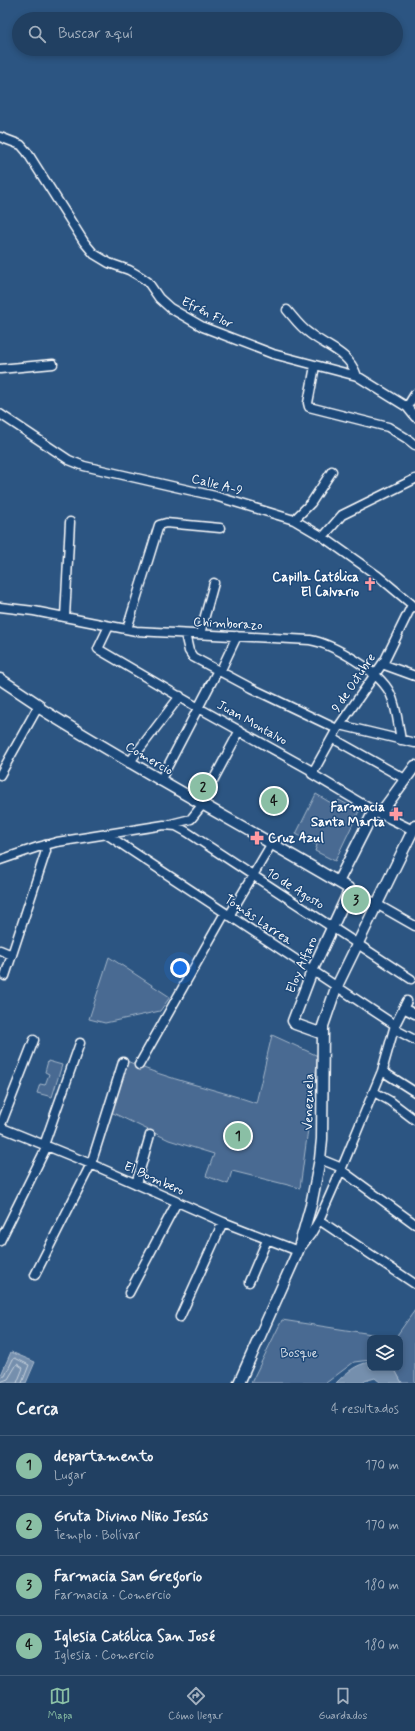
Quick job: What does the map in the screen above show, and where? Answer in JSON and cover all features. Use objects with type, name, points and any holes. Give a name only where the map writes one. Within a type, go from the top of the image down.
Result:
[{"type":"street","name":"Efrén Flor","points":[[0,137],[21,145],[27,152],[84,242],[94,254],[109,263],[129,270],[141,277],[148,282],[159,298],[170,308],[203,327],[272,354],[357,376],[407,407],[415,417]]},
{"type":"street","points":[[287,310],[309,334],[333,348],[347,359],[353,366],[357,376]]},
{"type":"street","points":[[0,369],[53,364]]},
{"type":"street","points":[[315,366],[308,403],[309,407],[388,427],[415,445]]},
{"type":"street","points":[[407,407],[415,394]]},
{"type":"street","name":"Calle A-9","points":[[0,414],[69,460],[84,466],[215,496],[294,520],[323,537],[378,576],[414,606]]},
{"type":"street","points":[[294,520],[311,503],[332,471]]},
{"type":"street","points":[[323,537],[342,515],[415,479]]},
{"type":"street","points":[[65,617],[70,522]]},
{"type":"street","points":[[127,629],[160,526],[166,523],[220,528]]},
{"type":"street","points":[[200,634],[214,583]]},
{"type":"street","name":"9 de Octubre","points":[[313,773],[339,727],[384,662],[414,606]]},
{"type":"street","name":"Chimborazo","points":[[0,607],[65,617],[127,629],[185,634],[316,641],[327,645],[361,664],[385,685],[393,699],[400,740]]},
{"type":"street","name":"Juan Montalvo","points":[[109,626],[98,649],[240,730],[377,813],[414,828]]},
{"type":"street","points":[[185,634],[191,655],[257,691],[339,727],[415,743]]},
{"type":"street","points":[[160,781],[237,636]]},
{"type":"street","points":[[361,664],[375,665],[384,662],[415,676]]},
{"type":"street","name":"Comercio","points":[[0,679],[38,706],[129,763],[202,803],[415,926]]},
{"type":"street","points":[[129,763],[180,696]]},
{"type":"street","points":[[0,775],[38,706]]},
{"type":"street","points":[[187,832],[240,730]]},
{"type":"street","points":[[332,738],[405,779]]},
{"type":"street","points":[[338,882],[377,813],[415,766]]},
{"type":"street","points":[[0,860],[45,845],[164,825],[190,819],[202,803]]},
{"type":"street","name":"10 de Agosto","points":[[164,825],[176,826],[187,832],[411,979]]},
{"type":"street","name":"Venezuela","points":[[239,1383],[298,1251],[311,1205],[320,1159],[323,1034],[325,1020],[336,988],[414,828]]},
{"type":"street","points":[[120,832],[123,845]]},
{"type":"street","name":"Tomás Larrea","points":[[106,834],[415,1040]]},
{"type":"street","points":[[139,1065],[227,914],[253,876],[272,843]]},
{"type":"street","points":[[5,976],[46,852],[45,845]]},
{"type":"street","name":"Eloy Alfaro","points":[[323,1034],[295,1024],[293,1020],[312,971],[350,889]]},
{"type":"street","points":[[0,950],[12,955]]},
{"type":"street","points":[[298,1251],[311,1234],[319,1220],[342,1169],[374,1092],[405,1004],[415,1014]]},
{"type":"street","points":[[0,1127],[34,1040]]},
{"type":"street","points":[[0,1241],[46,1145],[80,1043]]},
{"type":"street","points":[[35,1275],[91,1164],[123,1062]]},
{"type":"street","points":[[382,1071],[415,1092]]},
{"type":"street","points":[[374,1092],[390,1101],[415,1120]]},
{"type":"street","name":"El Bombero","points":[[0,1127],[91,1164],[223,1222],[298,1251]]},
{"type":"street","points":[[136,1184],[150,1135]]},
{"type":"street","points":[[320,1159],[342,1169],[415,1224]]},
{"type":"street","points":[[129,1293],[177,1202]]},
{"type":"street","points":[[319,1220],[415,1284]]},
{"type":"street","points":[[180,1317],[223,1222]]},
{"type":"street","points":[[248,1282],[267,1240]]},
{"type":"green space","points":[[316,794],[336,806],[339,800],[359,811],[335,861],[315,851],[317,845],[296,834]]},
{"type":"green space","points":[[109,957],[170,997],[160,1011],[105,1023],[89,1019]]},
{"type":"green space","points":[[272,1035],[318,1056],[300,1188],[232,1171],[228,1184],[206,1176],[214,1154],[169,1140],[111,1112],[127,1061],[174,1079],[256,1103]]},
{"type":"green space","points":[[48,1061],[62,1065],[52,1097],[37,1093],[40,1084],[45,1085],[49,1074],[45,1072]]},
{"type":"green space","points":[[415,1310],[415,1383],[402,1383],[396,1371],[403,1371],[403,1335],[397,1335]]},
{"type":"green space","name":"Bosque","points":[[282,1320],[378,1335],[367,1335],[367,1360],[354,1362],[326,1383],[251,1383]]},
{"type":"water","points":[[11,1352],[35,1362],[26,1383],[0,1383],[0,1377]]},
{"type":"water","points":[[367,1363],[367,1371],[396,1371],[402,1383],[381,1383],[375,1378],[363,1383],[336,1383],[347,1372]]},
{"type":"place","name":"Capilla Católica El Calvario","points":[[370,584]]},
{"type":"place","name":"Gruta Divino Niño Jesús","points":[[203,787]]},
{"type":"place","name":"Iglesia Católica San José","points":[[274,801]]},
{"type":"place","name":"Farmacia Santa Marta","points":[[396,814]]},
{"type":"place","name":"Cruz Azul","points":[[257,838]]},
{"type":"place","name":"Farmacia San Gregorio","points":[[356,900]]},
{"type":"place","name":"departamento","points":[[238,1136]]}]
